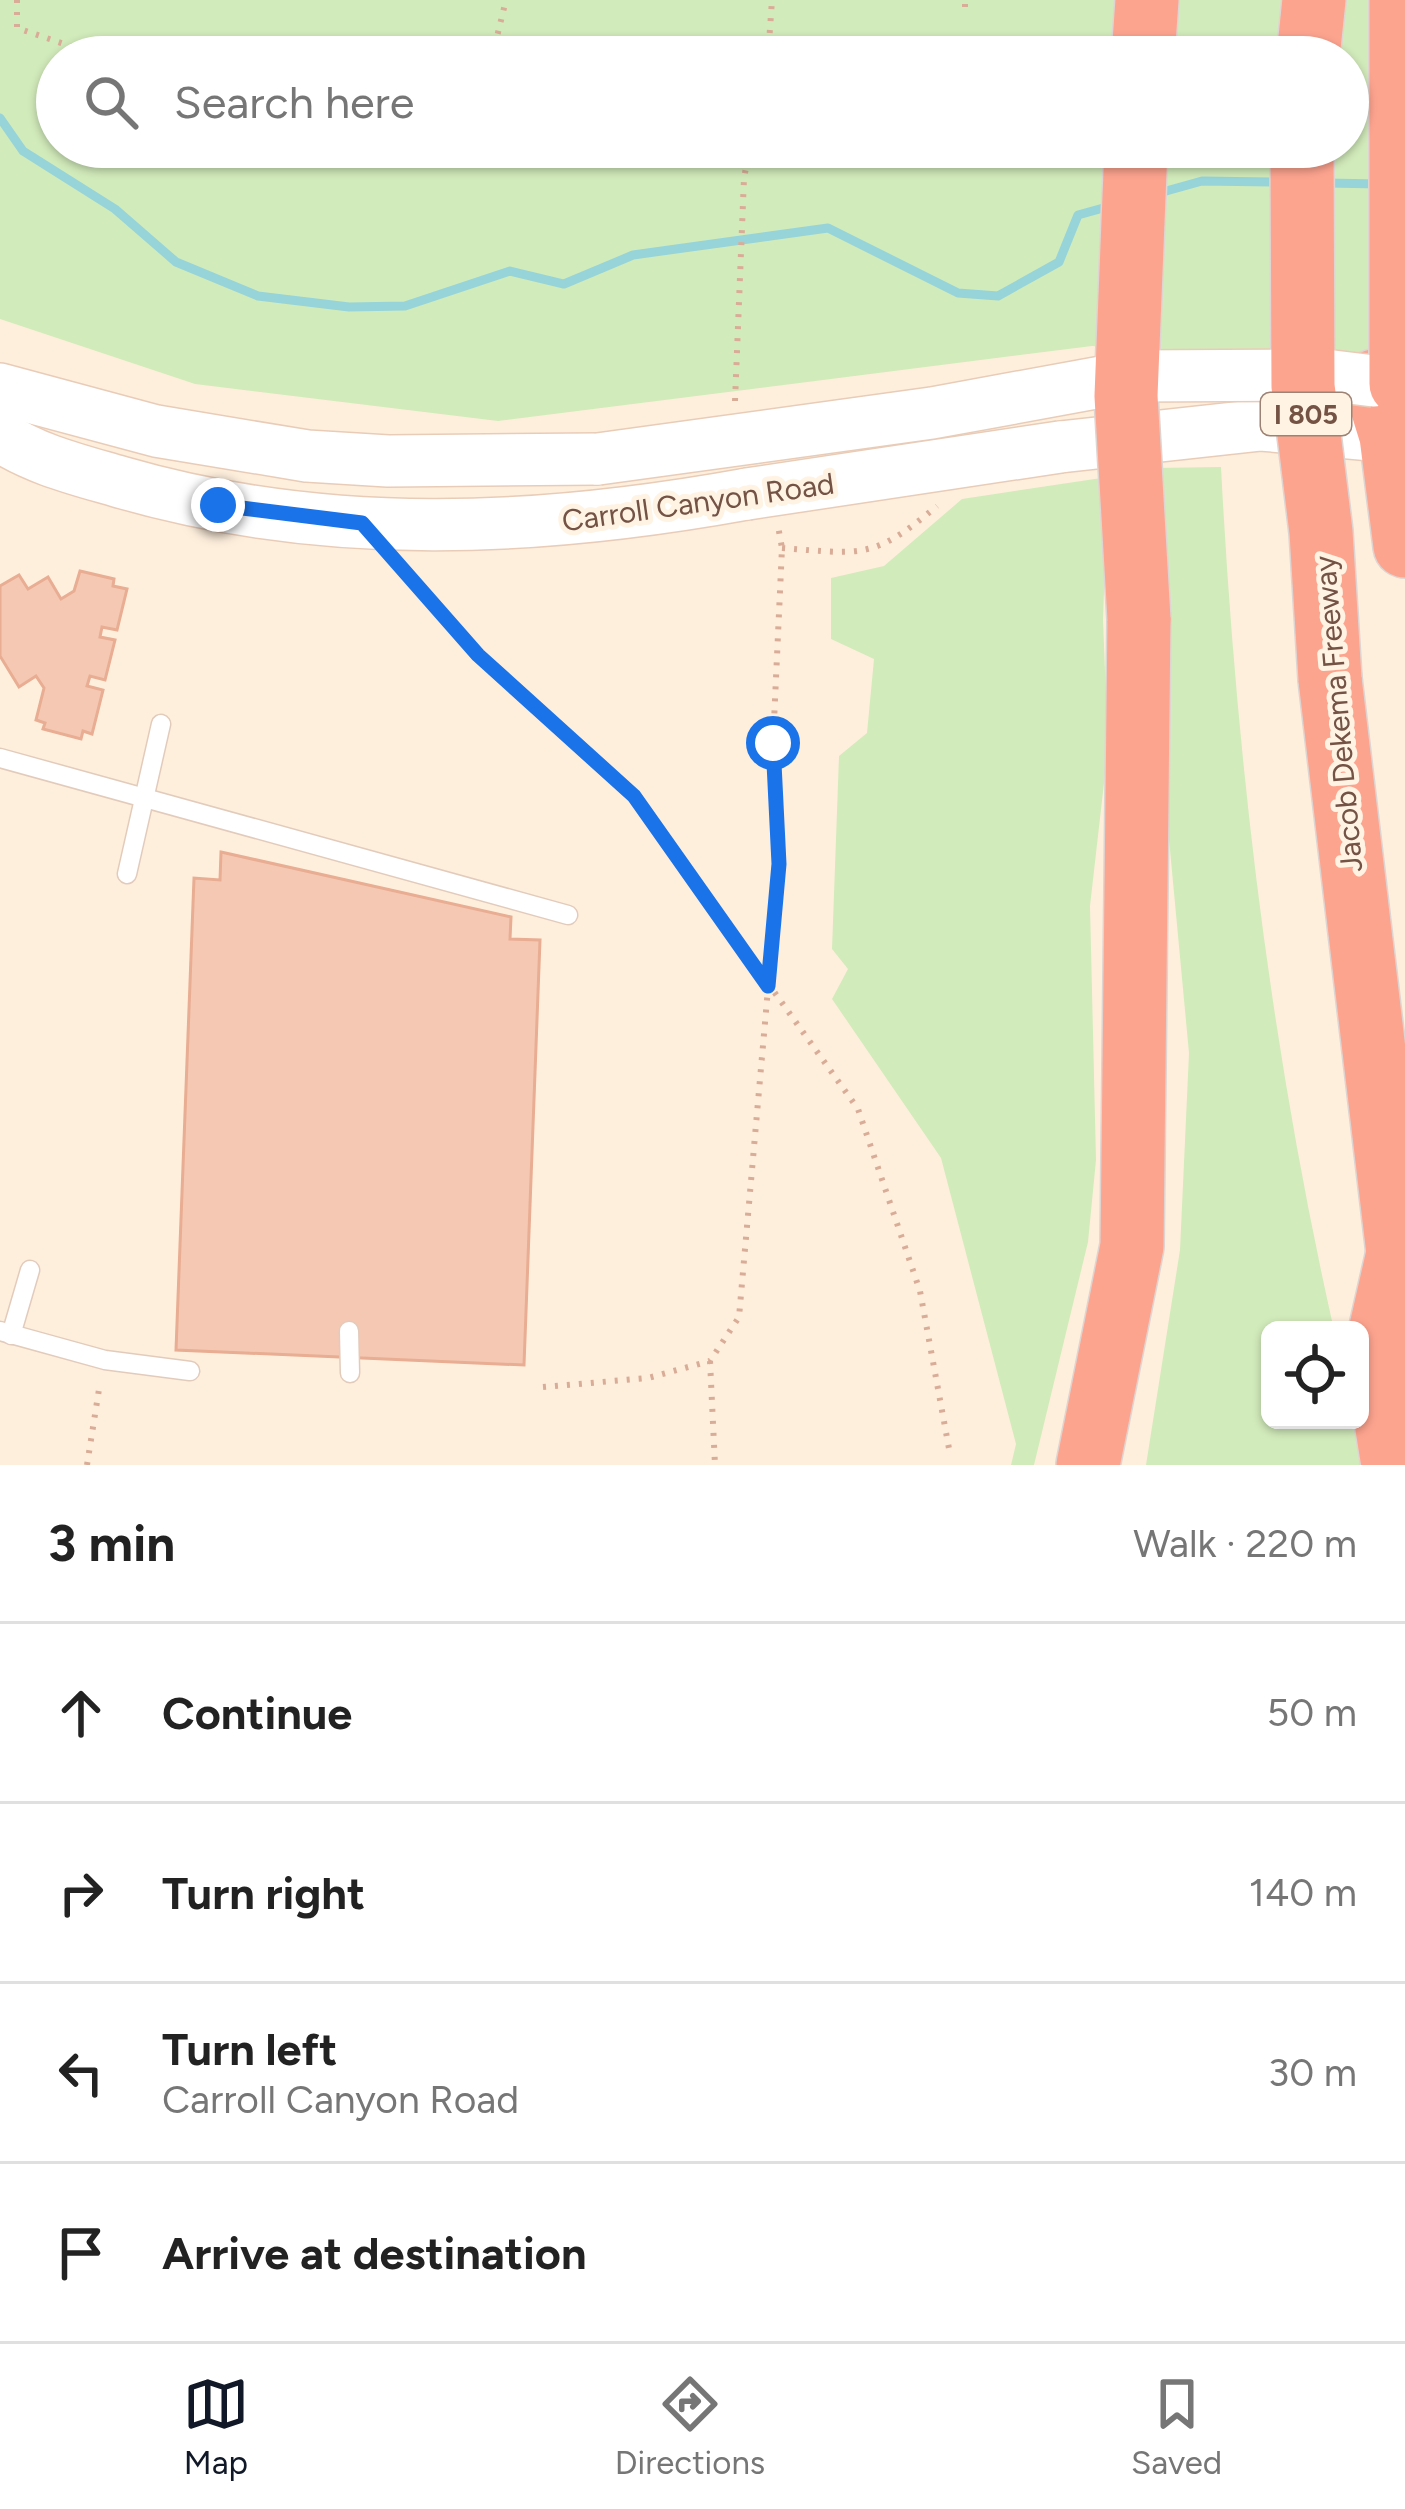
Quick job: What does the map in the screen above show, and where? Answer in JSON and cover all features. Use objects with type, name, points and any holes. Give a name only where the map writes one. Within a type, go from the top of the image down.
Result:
[{"type":"highway","points":[[1144,36],[1147,0]]},
{"type":"highway","points":[[1310,36],[1313,0]]},
{"type":"highway","points":[[1369,162],[1378,0]]},
{"type":"highway","points":[[1395,405],[1401,0]]},
{"type":"highway","points":[[1088,1465],[1132,1246],[1139,619],[1126,396],[1135,168]]},
{"type":"highway","name":"Jacob Dekema Freeway","points":[[1302,168],[1303,386],[1322,532],[1330,679],[1401,1265],[1375,1354],[1393,1465]]},
{"type":"highway","points":[[1369,168],[1405,546]]},
{"type":"main road","name":"Carroll Canyon Road","points":[[0,389],[183,437],[308,456],[598,459],[910,416],[1134,376],[1325,375],[1395,405]]},
{"type":"main road","name":"Carroll Canyon Road","points":[[0,436],[62,465],[218,505],[362,523],[474,528],[596,519],[1198,428],[1261,425],[1395,405]]},
{"type":"lane","points":[[127,874],[161,724]]},
{"type":"lane","points":[[0,758],[568,915]]},
{"type":"lane","points":[[30,1270],[6,1333],[105,1360],[190,1371]]},
{"type":"lane","points":[[349,1331],[350,1373]]},
{"type":"path","points":[[17,0],[17,28],[41,36]]},
{"type":"path","points":[[497,36],[506,0]]},
{"type":"path","points":[[769,36],[772,0]]},
{"type":"path","points":[[741,413],[733,396],[746,168]]},
{"type":"path","points":[[715,1465],[710,1361],[739,1317],[779,864],[773,743],[782,548],[774,507]]},
{"type":"path","points":[[362,523],[478,655],[634,796],[858,1109],[920,1291],[950,1454]]},
{"type":"path","points":[[543,1387],[648,1378],[710,1361]]},
{"type":"path","points":[[87,1465],[100,1383]]},
{"type":"green space","points":[[0,0],[1405,0],[1405,371],[1092,346],[498,421],[195,384],[0,319]]},
{"type":"green space","points":[[1221,467],[1236,684],[1259,901],[1291,1116],[1332,1321],[1261,1321],[1261,1429],[1356,1429],[1364,1465],[1146,1465],[1180,1250],[1189,1053],[1160,743],[1154,468]]},
{"type":"green space","points":[[1108,477],[1103,620],[1108,748],[1090,906],[1096,1160],[1088,1242],[1034,1465],[1011,1465],[1016,1444],[941,1158],[832,999],[848,969],[832,949],[839,756],[867,733],[874,659],[831,639],[831,578],[884,566],[962,499]]},
{"type":"building","points":[[80,571],[114,579],[113,586],[127,589],[117,630],[102,627],[100,637],[115,640],[105,680],[90,676],[87,686],[103,690],[92,734],[83,731],[81,739],[43,729],[45,723],[36,720],[44,688],[36,676],[19,687],[0,656],[0,586],[19,575],[28,589],[48,577],[61,599],[74,591]]},
{"type":"building","points":[[221,852],[511,917],[510,939],[540,940],[524,1365],[176,1350],[194,878],[220,880]]},
{"type":"waterway","points":[[0,118],[23,151],[36,159]]},
{"type":"waterway","points":[[50,168],[115,209],[176,262],[258,296],[349,307],[405,306],[510,271],[564,284],[633,255],[828,228],[958,293],[998,296],[1059,262],[1078,215],[1114,205]]},
{"type":"waterway","points":[[1159,193],[1202,181],[1279,182]]},
{"type":"waterway","points":[[1326,183],[1381,184]]},
{"type":"route","points":[[218,505],[362,523],[478,655],[634,796],[768,986],[779,864],[773,743]]}]
